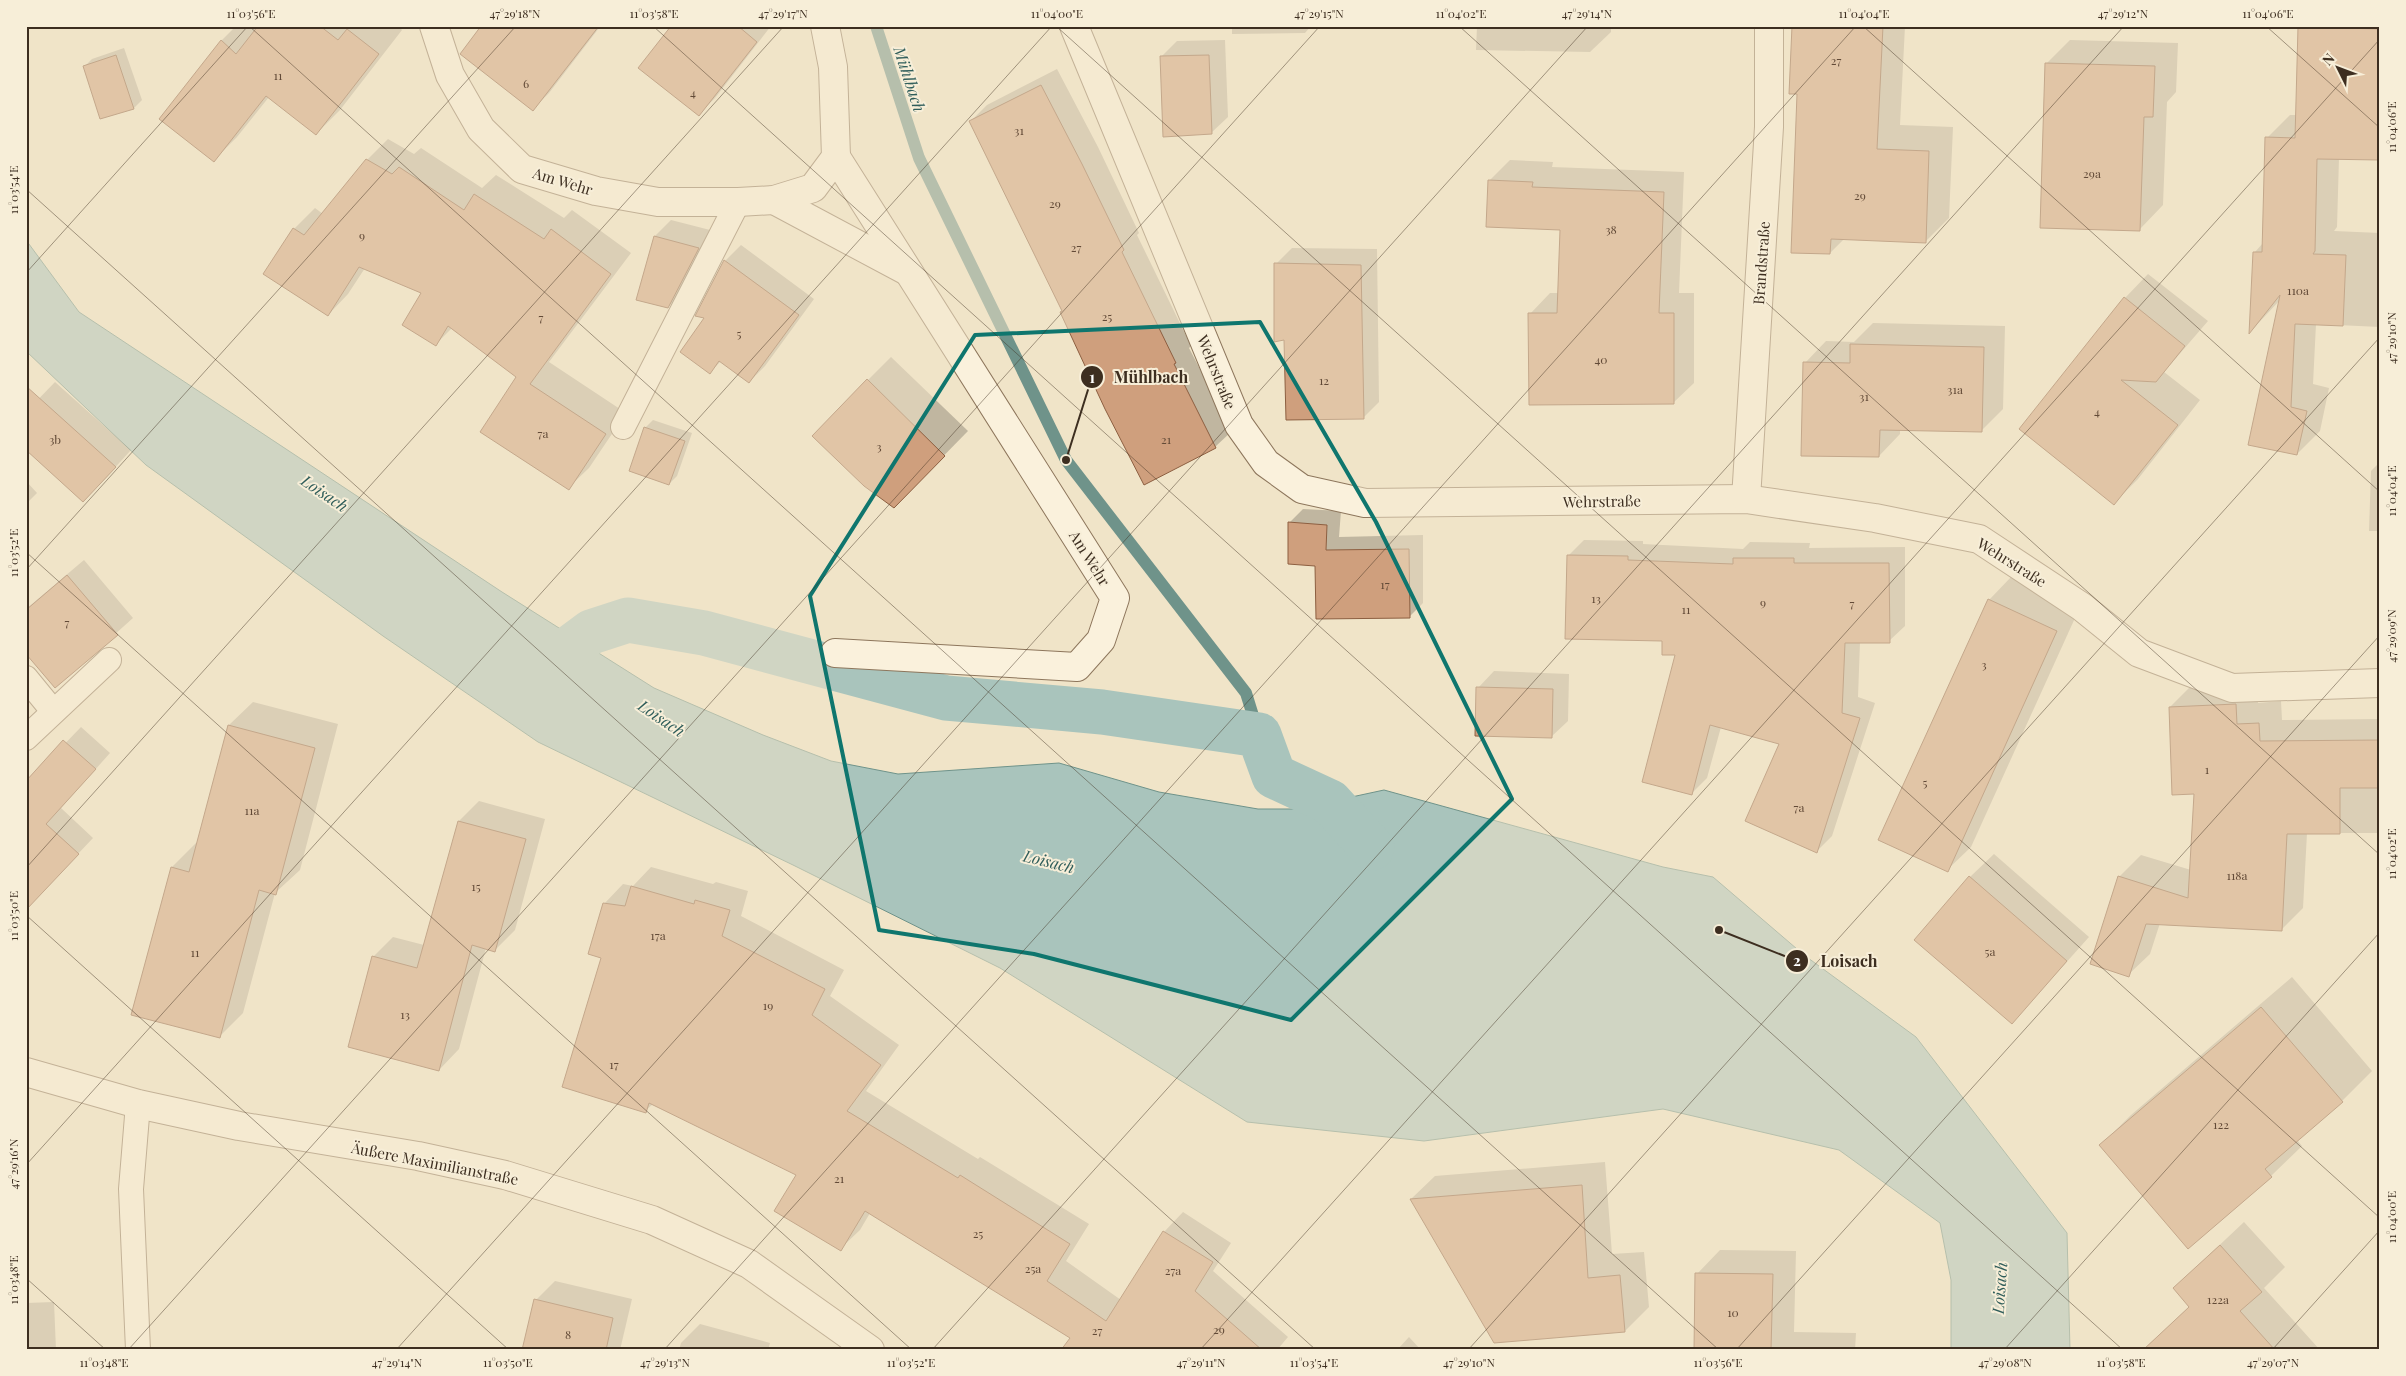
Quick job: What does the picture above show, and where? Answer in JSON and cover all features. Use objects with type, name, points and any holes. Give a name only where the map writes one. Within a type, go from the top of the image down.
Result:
[{"type":"street","name":"Am Wehr","points":[[434,26],[450,75],[481,129],[522,169],[596,191],[658,202],[738,202],[774,200],[813,188],[836,157]]},
{"type":"street","name":"Am Wehr","points":[[825,26],[832,67],[836,157],[1115,598],[1101,640],[1077,667],[836,653]]},
{"type":"street","name":"Wehrstraße","points":[[1074,26],[1239,425],[1266,462],[1302,489],[1365,503],[1746,499],[1876,518],[1979,539],[2082,607],[2139,653],[2232,688],[2380,683]]},
{"type":"street","name":"Brandstraße","points":[[1746,499],[1769,127],[1769,26]]},
{"type":"street","name":"Am Wehr","points":[[774,200],[908,271]]},
{"type":"street","name":"Äußere Maximilianstraße","points":[[26,1072],[138,1104],[239,1126],[418,1156],[505,1175],[652,1220],[749,1264],[870,1350]]},
{"type":"lane","points":[[623,427],[738,202]]},
{"type":"lane","points":[[26,738],[108,660]]},
{"type":"lane","points":[[26,678],[53,711]]},
{"type":"lane","points":[[138,1104],[131,1189],[138,1350]]},
{"type":"highlighted area","points":[[1260,322],[1376,522],[1512,799],[1291,1020],[1034,954],[879,930],[810,596],[975,335]]},
{"type":"water","points":[[26,240],[79,312],[502,592],[654,688],[763,735],[831,761],[898,774],[1059,763],[1159,792],[1258,809],[1296,809],[1384,790],[1663,867],[1713,877],[1804,955],[1916,1037],[2067,1233],[2070,1350],[1951,1350],[1951,1280],[1940,1223],[1839,1150],[1663,1109],[1424,1141],[1247,1122],[1000,968],[793,865],[538,742],[383,636],[146,465],[27,352]]},
{"type":"building","points":[[258,26],[320,26],[338,40],[347,29],[379,54],[316,135],[266,96],[214,162],[159,119],[221,40],[236,54]]},
{"type":"building","points":[[481,26],[599,26],[533,111],[460,54]]},
{"type":"building","points":[[671,26],[738,26],[757,42],[699,116],[638,68]]},
{"type":"building","points":[[1792,26],[1883,26],[1877,149],[1929,151],[1926,243],[1831,239],[1830,254],[1791,253],[1797,94],[1789,94]]},
{"type":"building","points":[[2298,27],[2380,29],[2380,160],[2317,159],[2315,251],[2313,254],[2346,255],[2343,326],[2295,324],[2291,407],[2307,411],[2297,455],[2248,445],[2280,295],[2249,334],[2253,252],[2262,252],[2265,137],[2295,138]]},
{"type":"building","points":[[116,55],[134,109],[100,119],[83,66]]},
{"type":"building","points":[[1209,55],[1212,134],[1163,137],[1160,56]]},
{"type":"building","points":[[2045,63],[2155,66],[2153,117],[2144,117],[2140,231],[2040,228]]},
{"type":"building","points":[[1041,85],[1124,250],[1122,252],[1176,363],[1174,364],[1216,448],[1144,485],[1105,409],[1060,312],[1062,311],[969,121]]},
{"type":"building","points":[[366,159],[392,174],[399,167],[464,210],[474,194],[544,239],[551,229],[611,274],[530,384],[606,434],[569,490],[480,432],[516,377],[448,326],[436,346],[402,325],[421,293],[359,267],[328,316],[263,274],[293,228],[304,235]]},
{"type":"building","points":[[1488,180],[1533,182],[1532,187],[1664,192],[1659,313],[1674,313],[1674,404],[1529,405],[1528,313],[1557,313],[1560,230],[1486,227]]},
{"type":"building","points":[[654,236],[699,248],[668,308],[636,300]]},
{"type":"building","points":[[724,260],[799,315],[749,383],[719,361],[710,374],[680,352],[704,318],[695,316]]},
{"type":"building","points":[[1274,263],[1361,265],[1364,419],[1286,420],[1284,340],[1274,342]]},
{"type":"building","points":[[2124,297],[2185,346],[2156,382],[2121,380],[2178,425],[2114,505],[2019,429]]},
{"type":"building","points":[[1850,344],[1984,347],[1982,432],[1880,430],[1879,457],[1801,456],[1803,362],[1850,363]]},
{"type":"building","points":[[867,379],[945,456],[894,508],[864,486],[812,436]]},
{"type":"building","points":[[26,386],[116,467],[83,502],[26,450]]},
{"type":"building","points":[[644,427],[685,441],[669,485],[629,471]]},
{"type":"building","points":[[1288,522],[1327,525],[1326,550],[1409,549],[1410,618],[1316,619],[1315,566],[1288,564]]},
{"type":"building","points":[[1567,555],[1628,556],[1628,560],[1733,564],[1733,558],[1794,558],[1794,563],[1889,563],[1890,643],[1845,643],[1842,713],[1860,718],[1817,853],[1745,821],[1779,744],[1710,725],[1692,795],[1642,782],[1675,655],[1662,655],[1662,641],[1565,639]]},
{"type":"building","points":[[67,575],[118,635],[55,688],[26,654],[26,610]]},
{"type":"building","points":[[1988,599],[2057,631],[1948,872],[1878,840]]},
{"type":"building","points":[[1476,687],[1553,689],[1552,738],[1475,736]]},
{"type":"building","points":[[2236,704],[2237,724],[2259,723],[2260,741],[2380,740],[2380,788],[2340,788],[2340,834],[2287,834],[2282,931],[2146,924],[2129,977],[2090,964],[2118,876],[2188,898],[2194,794],[2172,795],[2169,707]]},
{"type":"building","points":[[228,725],[315,748],[276,895],[259,890],[220,1038],[131,1015],[171,867],[189,872]]},
{"type":"building","points":[[63,740],[96,769],[46,824],[79,854],[26,910],[26,781]]},
{"type":"building","points":[[458,821],[526,839],[495,952],[472,945],[439,1071],[348,1047],[372,956],[417,968]]},
{"type":"building","points":[[1969,876],[2067,961],[2012,1024],[1914,940]]},
{"type":"building","points":[[631,886],[694,904],[695,900],[730,910],[722,936],[825,989],[812,1015],[881,1065],[847,1111],[958,1178],[960,1175],[1070,1244],[1047,1281],[1106,1321],[1163,1231],[1213,1262],[1195,1291],[1262,1350],[1061,1350],[1070,1338],[865,1211],[841,1251],[774,1211],[796,1175],[649,1103],[646,1113],[562,1087],[601,958],[588,954],[603,903],[625,906]]},
{"type":"building","points":[[2261,1007],[2343,1102],[2265,1169],[2272,1177],[2188,1249],[2099,1145]]},
{"type":"building","points":[[1582,1185],[1588,1278],[1620,1275],[1625,1332],[1494,1343],[1410,1199]]},
{"type":"building","points":[[2220,1245],[2262,1292],[2240,1311],[2275,1350],[2143,1350],[2189,1307],[2173,1288]]},
{"type":"building","points":[[1695,1273],[1773,1274],[1771,1350],[1694,1350]]},
{"type":"building","points":[[534,1299],[613,1318],[606,1350],[522,1350]]},
{"type":"waterway","name":"Mühlbach","points":[[876,26],[919,158],[1066,460],[1246,693],[1259,735]]},
{"type":"waterway","points":[[564,652],[591,632],[628,620],[704,633],[946,698],[1102,712],[1259,735],[1274,776],[1330,802],[1372,848]]},
{"type":"place","name":"Mühlbach","points":[[1066,460]]},
{"type":"place","name":"Loisach","points":[[1719,930]]}]
